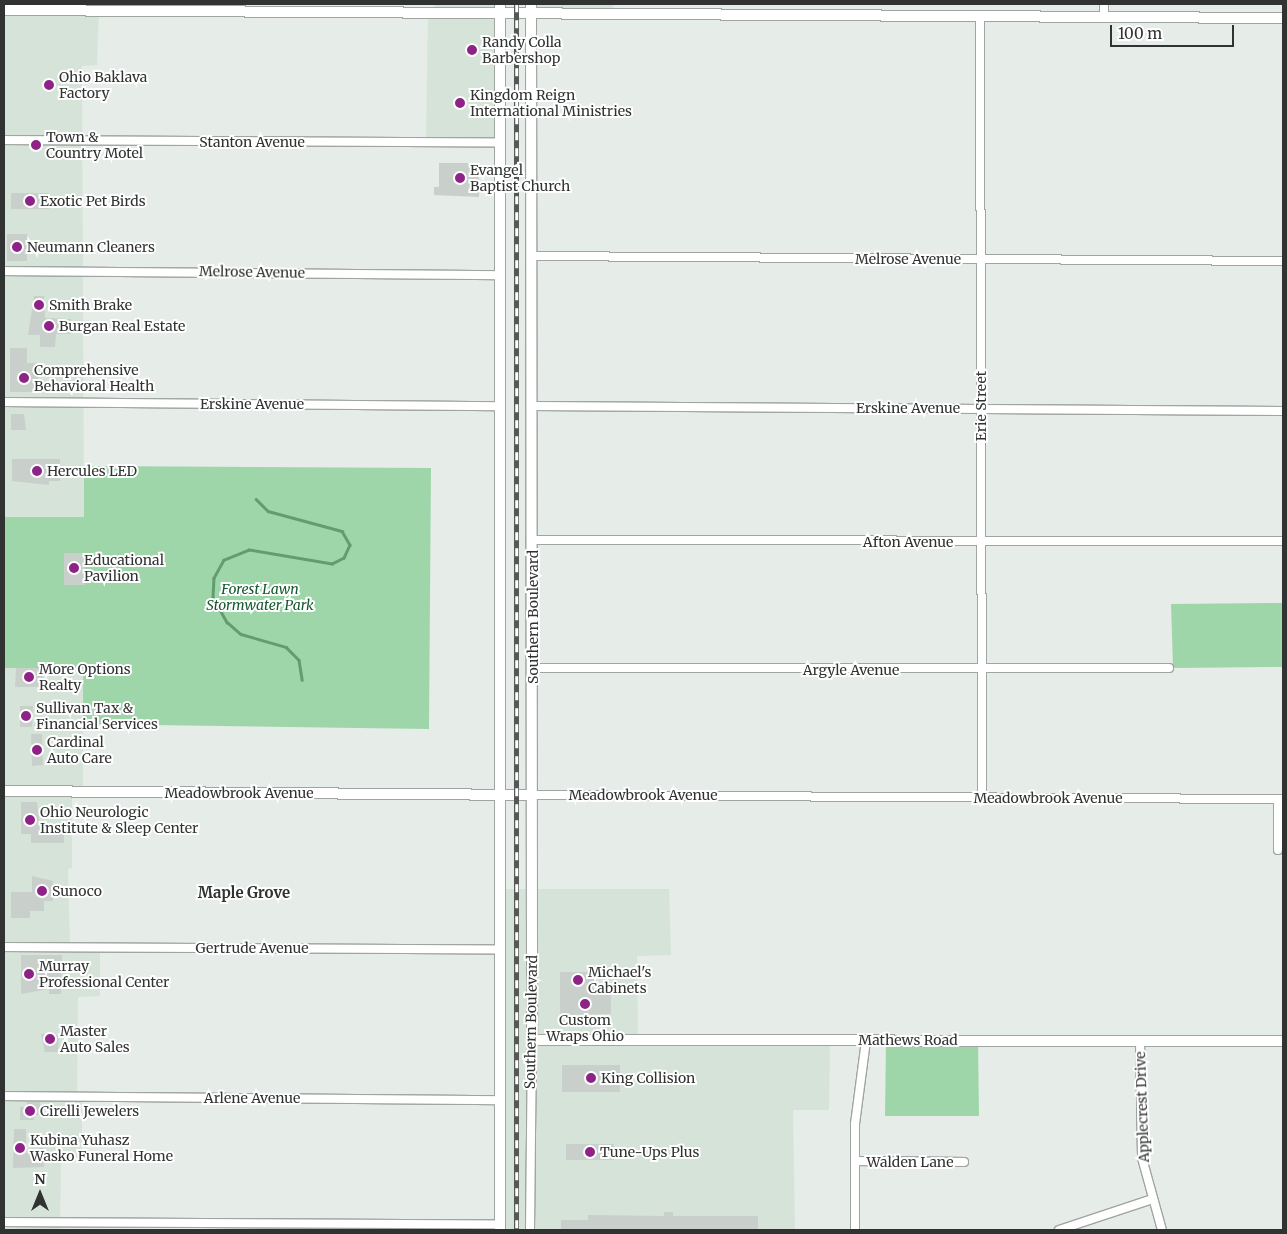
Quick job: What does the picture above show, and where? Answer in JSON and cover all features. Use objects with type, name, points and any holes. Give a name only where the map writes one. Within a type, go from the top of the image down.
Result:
[{"type":"street","points":[[1104,4],[1104,17]]},
{"type":"street","points":[[4,1222],[500,1227],[500,8]]},
{"type":"street","points":[[4,10],[531,8],[1283,18]]},
{"type":"street","name":"Southern Boulevard","points":[[530,1230],[533,540],[531,8]]},
{"type":"street","name":"Erie Street","points":[[980,15],[982,797]]},
{"type":"street","name":"Stanton Avenue","points":[[4,140],[500,143]]},
{"type":"street","name":"Melrose Avenue","points":[[533,256],[1283,261]]},
{"type":"street","name":"Melrose Avenue","points":[[4,270],[501,275]]},
{"type":"street","name":"Erskine Avenue","points":[[4,402],[501,406]]},
{"type":"street","name":"Erskine Avenue","points":[[533,406],[1283,411]]},
{"type":"street","name":"Afton Avenue","points":[[533,540],[981,543],[1283,541]]},
{"type":"street","name":"Argyle Avenue","points":[[532,668],[982,671],[1169,668]]},
{"type":"street","name":"Meadowbrook Avenue","points":[[4,791],[1280,799]]},
{"type":"street","points":[[1278,850],[1280,799]]},
{"type":"street","name":"Gertrude Avenue","points":[[4,946],[500,950]]},
{"type":"street","name":"Mathews Road","points":[[532,1040],[1283,1041]]},
{"type":"street","points":[[855,1230],[855,1124],[866,1040]]},
{"type":"street","name":"Applecrest Drive","points":[[1140,1041],[1140,1135],[1153,1199],[1162,1230]]},
{"type":"street","name":"Arlene Avenue","points":[[4,1096],[500,1100]]},
{"type":"street","name":"Walden Lane","points":[[855,1161],[964,1162]]},
{"type":"street","points":[[1059,1230],[1153,1199]]},
{"type":"shaded area","points":[[4,4],[122,4],[122,10],[99,10],[97,65],[82,66],[84,517],[4,517]]},
{"type":"shaded area","points":[[434,4],[500,4],[501,143],[426,143],[428,12],[434,12]]},
{"type":"shaded area","points":[[531,4],[613,4],[613,13],[531,12]]},
{"type":"shaded area","points":[[4,668],[83,668],[83,792],[72,792],[72,868],[68,869],[70,947],[100,947],[100,996],[78,997],[77,1096],[82,1097],[82,1158],[61,1158],[60,1230],[4,1230]]},
{"type":"shaded area","points":[[501,889],[669,889],[671,955],[637,956],[638,1040],[830,1040],[829,1110],[793,1110],[795,1230],[500,1230]]},
{"type":"green space","name":"Forest Lawn Stormwater Park","points":[[84,466],[431,468],[429,729],[83,724],[83,668],[4,668],[4,517],[84,517]]},
{"type":"green space","points":[[1283,603],[1283,667],[1173,668],[1171,604]]},
{"type":"green space","points":[[886,1040],[978,1040],[979,1116],[885,1116]]},
{"type":"building","name":"Evangel Baptist Church","points":[[439,163],[479,163],[479,197],[434,195],[434,187],[439,187]]},
{"type":"building","name":"Exotic Pet Birds","points":[[11,193],[49,193],[49,209],[11,209]]},
{"type":"building","name":"Neumann Cleaners","points":[[7,234],[27,234],[27,261],[7,261]]},
{"type":"building","points":[[34,296],[44,296],[45,318],[71,319],[71,334],[56,334],[55,347],[40,347],[40,335],[28,335]]},
{"type":"building","name":"Comprehensive Behavioral Health","points":[[10,348],[27,348],[27,363],[38,363],[39,392],[10,392]]},
{"type":"building","points":[[11,414],[24,414],[26,430],[11,430]]},
{"type":"building","name":"Hercules LED","points":[[12,459],[60,459],[60,481],[49,481],[49,485],[12,481]]},
{"type":"building","name":"Educational Pavilion","points":[[64,553],[84,553],[85,585],[64,585]]},
{"type":"building","name":"More Options Realty","points":[[16,668],[43,668],[43,687],[15,687]]},
{"type":"building","name":"Sullivan Tax & Financial Services","points":[[20,706],[33,706],[32,727],[20,727]]},
{"type":"building","name":"Cardinal Auto Care","points":[[31,734],[42,734],[43,765],[32,766]]},
{"type":"building","name":"Ohio Neurologic Institute & Sleep Center","points":[[21,802],[37,802],[40,827],[64,827],[64,843],[31,843],[31,834],[21,834]]},
{"type":"building","points":[[32,876],[53,881],[53,901],[44,901],[44,911],[30,911],[30,918],[11,918],[11,892],[32,892]]},
{"type":"building","name":"Murray Professional Center","points":[[21,955],[62,955],[61,994],[49,994],[49,989],[21,994]]},
{"type":"building","name":"Custom Wraps Ohio","points":[[560,972],[595,972],[595,994],[611,994],[611,1014],[560,1015]]},
{"type":"building","name":"Master Auto Sales","points":[[41,1034],[59,1035],[58,1052],[45,1052]]},
{"type":"building","name":"King Collision","points":[[562,1065],[620,1065],[620,1092],[562,1092]]},
{"type":"building","name":"Cirelli Jewelers","points":[[27,1102],[40,1102],[40,1115],[34,1115],[34,1120],[20,1120],[20,1107],[27,1107]]},
{"type":"building","name":"Kubina Yuhasz Wasko Funeral Home","points":[[14,1129],[26,1129],[26,1149],[43,1148],[44,1167],[13,1168]]},
{"type":"building","name":"Tune-Ups Plus","points":[[566,1144],[614,1144],[614,1160],[566,1160]]},
{"type":"building","points":[[664,1212],[673,1212],[673,1216],[758,1216],[758,1230],[561,1230],[561,1220],[588,1220],[588,1215],[664,1216]]},
{"type":"waterway","points":[[256,499],[268,511],[342,531],[350,545],[344,558],[332,564],[249,550],[224,560],[214,578],[213,597],[227,622],[241,634],[286,647],[299,660],[302,680]]},
{"type":"railway","points":[[517,4],[517,1230]]},
{"type":"place","name":"Randy Colla Barbershop","points":[[472,50]]},
{"type":"place","name":"Ohio Baklava Factory","points":[[49,85]]},
{"type":"place","name":"Kingdom Reign International Ministries","points":[[460,103]]},
{"type":"place","name":"Town & Country Motel","points":[[36,145]]},
{"type":"place","name":"Evangel Baptist Church","points":[[460,178]]},
{"type":"place","name":"Exotic Pet Birds","points":[[30,201]]},
{"type":"place","name":"Neumann Cleaners","points":[[17,247]]},
{"type":"place","name":"Smith Brake","points":[[39,305]]},
{"type":"place","name":"Burgan Real Estate","points":[[49,326]]},
{"type":"place","name":"Comprehensive Behavioral Health","points":[[24,378]]},
{"type":"place","name":"Hercules LED","points":[[37,471]]},
{"type":"place","name":"Educational Pavilion","points":[[74,568]]},
{"type":"place","name":"More Options Realty","points":[[29,677]]},
{"type":"place","name":"Sullivan Tax & Financial Services","points":[[26,716]]},
{"type":"place","name":"Cardinal Auto Care","points":[[37,750]]},
{"type":"place","name":"Ohio Neurologic Institute & Sleep Center","points":[[30,820]]},
{"type":"place","name":"Sunoco","points":[[42,891]]},
{"type":"place","name":"Murray Professional Center","points":[[29,974]]},
{"type":"place","name":"Michael's Cabinets","points":[[578,980]]},
{"type":"place","name":"Custom Wraps Ohio","points":[[585,1004]]},
{"type":"place","name":"Master Auto Sales","points":[[50,1039]]},
{"type":"place","name":"King Collision","points":[[591,1078]]},
{"type":"place","name":"Cirelli Jewelers","points":[[30,1111]]},
{"type":"place","name":"Kubina Yuhasz Wasko Funeral Home","points":[[20,1148]]},
{"type":"place","name":"Tune-Ups Plus","points":[[590,1152]]},
{"type":"district","name":"Maple Grove","points":[[244,893]]}]
